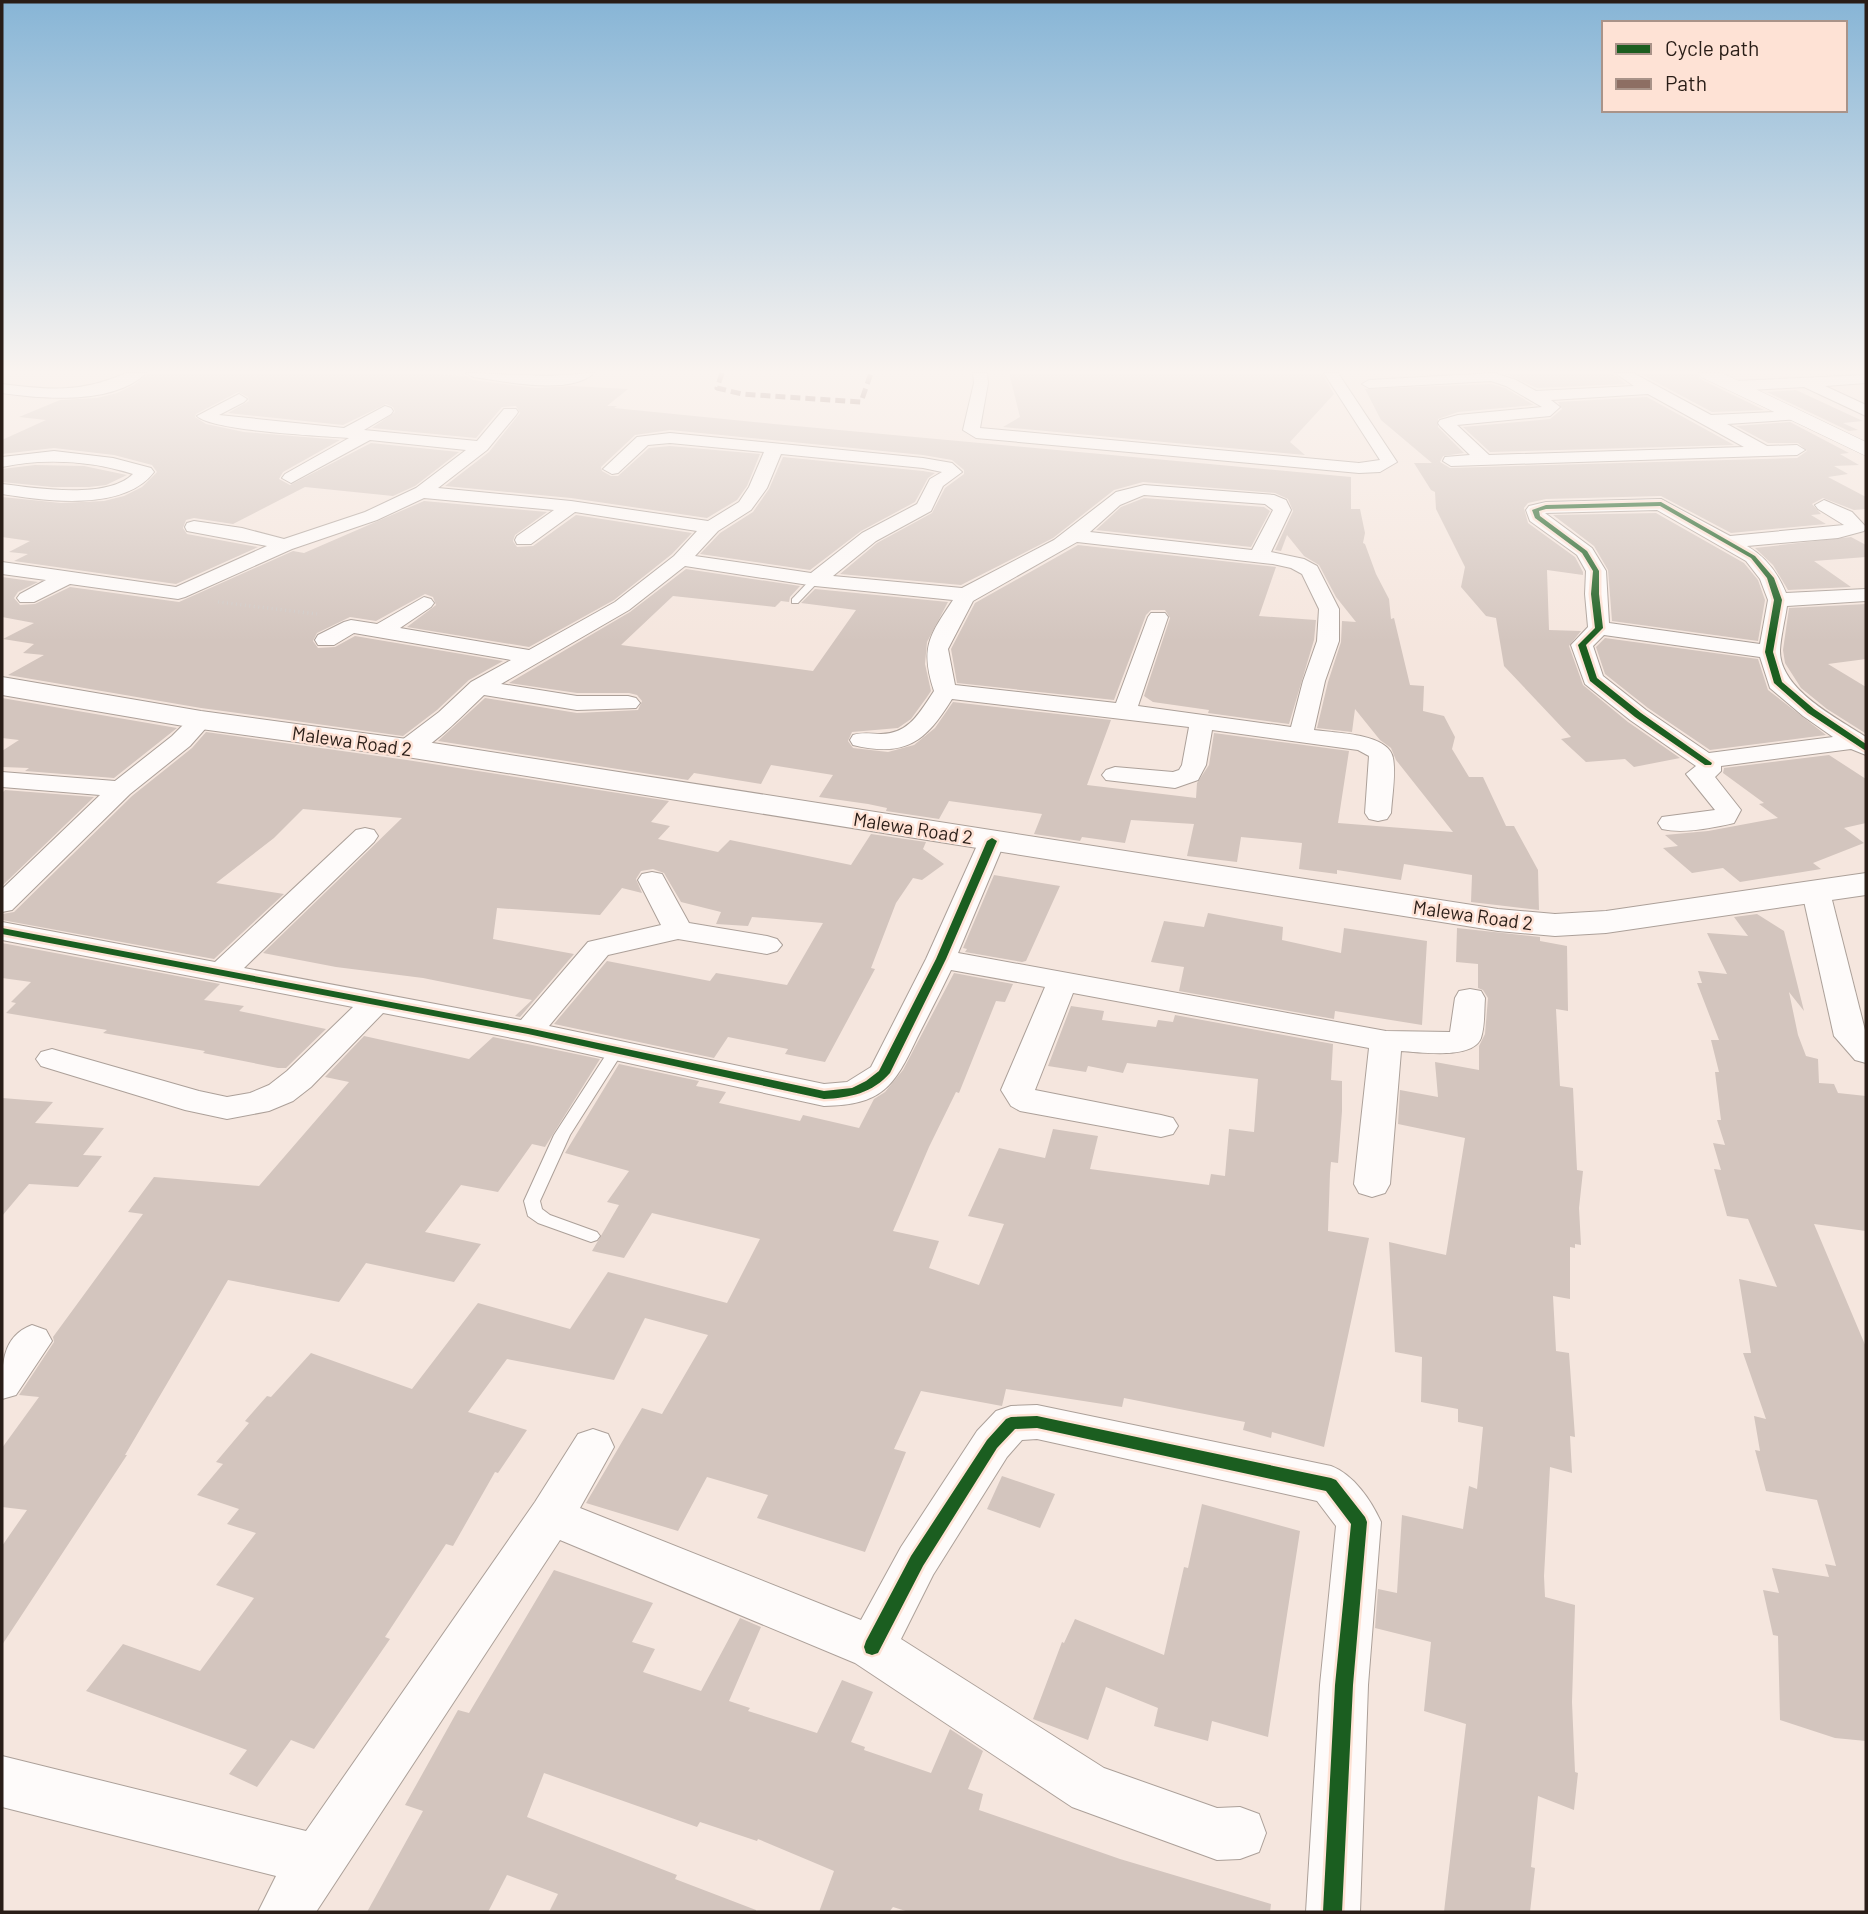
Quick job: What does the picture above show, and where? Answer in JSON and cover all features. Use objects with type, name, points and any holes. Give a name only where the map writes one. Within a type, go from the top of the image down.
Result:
[{"type":"main road","name":"Malewa Road 2","points":[[2,686],[201,720],[407,748],[1498,920],[1555,925],[1606,922],[1866,884]]},
{"type":"street","points":[[2,489],[45,496],[86,495],[117,488],[142,478],[145,472],[86,462]]},
{"type":"street","points":[[291,478],[319,462]]},
{"type":"street","points":[[2,568],[178,593],[285,545],[371,516],[422,492],[460,462]]},
{"type":"street","points":[[612,469],[619,462]]},
{"type":"street","points":[[407,748],[447,717],[479,687],[622,606],[681,560],[711,527],[744,506],[758,488],[769,462]]},
{"type":"street","points":[[815,580],[869,537],[925,507],[936,483],[953,472],[941,466],[909,462]]},
{"type":"street","points":[[1297,462],[1359,468],[1374,468],[1388,462]]},
{"type":"street","points":[[681,560],[815,580],[967,595],[1026,565],[1074,536],[1099,511],[1126,493],[1135,491],[1255,496],[1280,505],[1282,510],[1259,556]]},
{"type":"street","points":[[422,492],[570,506],[711,527]]},
{"type":"street","points":[[1600,628],[1595,594],[1596,571],[1585,552],[1537,517],[1535,510],[1546,507],[1661,504],[1753,557],[1763,567],[1778,600],[1769,652],[1778,683],[1811,712],[1861,745]]},
{"type":"street","points":[[1724,542],[1838,532],[1857,527],[1846,516],[1824,505]]},
{"type":"street","points":[[524,540],[570,506]]},
{"type":"street","points":[[194,527],[242,534],[285,545]]},
{"type":"street","points":[[1074,536],[1259,556],[1297,563],[1310,569],[1329,609],[1328,641],[1314,681],[1301,734]]},
{"type":"street","points":[[27,598],[68,577]]},
{"type":"street","points":[[862,740],[893,743],[919,732],[944,691],[937,648],[967,595]]},
{"type":"street","points":[[1778,600],[1866,595]]},
{"type":"street","points":[[382,630],[424,603]]},
{"type":"street","points":[[1125,711],[1158,617]]},
{"type":"street","points":[[326,640],[351,626],[533,657]]},
{"type":"street","points":[[1600,628],[1582,645],[1593,679],[1638,715],[1708,763],[1709,771],[1699,774],[1728,810],[1725,817],[1671,823]]},
{"type":"street","points":[[1600,628],[1769,652]]},
{"type":"street","points":[[479,687],[577,703],[628,703]]},
{"type":"street","points":[[944,691],[1125,711],[1364,744],[1377,750],[1381,756],[1378,813]]},
{"type":"street","points":[[7,895],[121,789],[181,741],[201,720]]},
{"type":"street","points":[[1115,775],[1175,780],[1189,775],[1194,765],[1202,722]]},
{"type":"street","points":[[1708,763],[1714,759],[1861,745]]},
{"type":"street","points":[[2,779],[121,789]]},
{"type":"street","points":[[221,973],[365,836]]},
{"type":"street","points":[[2,931],[374,1004],[528,1031],[824,1095],[847,1095],[871,1086],[884,1073],[941,959],[992,841]]},
{"type":"street","points":[[652,880],[678,930]]},
{"type":"street","points":[[1816,892],[1850,1036],[1866,1052]]},
{"type":"street","points":[[528,1031],[598,948],[678,930],[767,945]]},
{"type":"street","points":[[941,959],[1386,1041],[1461,1042],[1465,1038],[1471,998]]},
{"type":"street","points":[[1062,982],[1018,1090],[1023,1098],[1032,1103],[1161,1126]]},
{"type":"street","points":[[52,1059],[197,1102],[227,1108],[257,1103],[281,1093],[299,1079],[374,1004]]},
{"type":"street","points":[[1372,1184],[1386,1041]]},
{"type":"street","points":[[2,1383],[32,1341]]},
{"type":"street","points":[[872,1647],[917,1560],[992,1444],[1011,1423],[1037,1422],[1331,1485],[1359,1522],[1343,1685],[1333,1912]]},
{"type":"street","points":[[285,1912],[317,1860],[551,1516],[593,1447]]},
{"type":"street","points":[[551,1516],[872,1647],[1090,1789],[1217,1834],[1240,1833]]},
{"type":"street","points":[[2,1782],[317,1860]]},
{"type":"lane","points":[[795,601],[815,580]]},
{"type":"lane","points":[[591,1236],[544,1219],[534,1212],[532,1200],[562,1135],[616,1050]]},
{"type":"path","points":[[178,593],[178,599],[322,615]]},
{"type":"building","points":[[142,462],[300,462],[283,472],[279,479],[290,485],[334,462],[446,462],[415,486],[393,496],[305,487],[233,524],[194,518],[186,520],[183,528],[187,534],[258,547],[176,584],[14,561],[28,554],[9,552],[30,541],[2,537],[2,497],[61,503],[104,501],[124,496],[142,487],[157,472],[152,465]]},
{"type":"building","points":[[476,462],[606,462],[601,467],[602,471],[618,476],[633,462],[757,462],[747,486],[737,500],[707,518],[571,498],[445,486]]},
{"type":"building","points":[[781,462],[836,462],[935,473],[928,478],[915,502],[861,531],[810,570],[700,554],[720,533],[753,512],[769,489]]},
{"type":"building","points":[[955,462],[1191,462],[1351,477],[1351,509],[1360,509],[1365,533],[1363,543],[1389,599],[1391,619],[1394,618],[1410,685],[1424,686],[1423,711],[1444,716],[1455,737],[1452,749],[1469,777],[1483,777],[1506,826],[1514,826],[1538,870],[1539,910],[1471,902],[1472,875],[1404,864],[1401,880],[1337,870],[1337,874],[1299,869],[1302,843],[1241,837],[1237,862],[1187,856],[1194,824],[1131,820],[1125,843],[1082,837],[1080,841],[1034,834],[1042,814],[949,801],[939,819],[819,797],[833,775],[771,765],[761,784],[694,773],[688,780],[438,741],[485,698],[577,713],[638,710],[642,701],[637,695],[629,693],[577,693],[509,683],[630,612],[686,569],[800,586],[789,602],[781,601],[775,607],[673,596],[621,645],[813,671],[856,610],[801,603],[815,589],[948,602],[927,642],[925,664],[931,691],[911,719],[898,728],[852,732],[848,741],[853,748],[888,752],[914,745],[935,728],[953,702],[1111,720],[1087,785],[1196,798],[1197,783],[1209,765],[1214,733],[1349,751],[1338,823],[1453,832],[1396,760],[1391,748],[1380,740],[1355,709],[1352,732],[1317,728],[1341,642],[1342,621],[1356,622],[1336,597],[1319,565],[1304,556],[1287,535],[1281,551],[1275,550],[1293,511],[1288,499],[1275,493],[1143,482],[1114,490],[1053,538],[961,585],[840,574],[877,543],[932,513],[945,488],[964,474],[964,470]]},
{"type":"building","points":[[1441,462],[1450,468],[1647,462],[1854,462],[1859,465],[1834,466],[1848,474],[1828,477],[1866,497],[1866,509],[1854,510],[1823,498],[1812,504],[1821,514],[1811,515],[1826,524],[1731,533],[1661,496],[1546,499],[1528,503],[1524,508],[1528,523],[1575,557],[1583,572],[1583,575],[1547,570],[1549,630],[1581,631],[1569,646],[1583,685],[1628,722],[1680,758],[1634,767],[1625,759],[1586,762],[1561,739],[1571,737],[1504,666],[1496,618],[1486,616],[1461,587],[1465,567],[1436,509],[1435,492],[1414,463]]},
{"type":"building","points":[[35,465],[84,466],[127,475],[106,485],[89,487],[52,487],[2,482],[2,469]]},
{"type":"building","points":[[1144,498],[1264,507],[1270,511],[1251,547],[1096,530],[1121,507]]},
{"type":"building","points":[[424,501],[547,512],[515,535],[513,541],[517,547],[533,546],[576,515],[692,533],[672,554],[614,600],[529,647],[407,627],[436,605],[433,597],[425,594],[376,621],[350,617],[317,633],[313,641],[318,648],[335,647],[355,636],[503,661],[469,680],[437,710],[403,736],[201,708],[8,675],[44,655],[23,653],[34,644],[3,639],[34,623],[2,617],[2,577],[38,582],[18,592],[14,598],[20,605],[35,604],[70,587],[179,602],[293,551],[304,553]]},
{"type":"building","points":[[1656,513],[1744,563],[1758,580],[1765,600],[1758,641],[1612,621],[1608,570],[1594,546],[1553,515]]},
{"type":"building","points":[[1851,537],[1866,545],[1866,557],[1814,561],[1851,587],[1788,590],[1773,565],[1755,548]]},
{"type":"building","points":[[1078,545],[1276,567],[1259,616],[1316,620],[1314,640],[1289,724],[1208,713],[1209,710],[1153,702],[1144,696],[1170,618],[1165,610],[1151,610],[1146,615],[1114,700],[957,683],[951,649],[975,603]]},
{"type":"building","points":[[1866,604],[1866,659],[1828,664],[1866,687],[1865,733],[1827,709],[1801,688],[1785,663],[1783,650],[1789,608]]},
{"type":"building","points":[[1605,638],[1758,659],[1768,690],[1826,735],[1710,750],[1648,708],[1605,674],[1596,647]]},
{"type":"building","points":[[2,698],[177,728],[114,778],[25,771],[29,768],[2,767],[2,751],[19,740],[2,738]]},
{"type":"building","points":[[206,732],[669,801],[651,822],[670,826],[658,839],[718,852],[730,840],[851,865],[871,834],[926,842],[923,849],[944,864],[922,880],[913,878],[896,903],[871,968],[875,969],[825,1062],[785,1054],[788,1049],[728,1037],[714,1058],[554,1024],[607,961],[710,981],[716,973],[787,985],[823,923],[752,917],[748,926],[716,924],[721,912],[681,902],[664,873],[653,869],[641,871],[636,879],[642,893],[622,888],[600,915],[497,908],[493,939],[574,954],[520,1017],[515,1016],[532,1000],[423,978],[336,967],[263,953],[402,818],[303,809],[274,838],[216,883],[284,894],[214,959],[2,920],[2,914],[14,912],[132,796],[192,748]]},
{"type":"building","points":[[1829,755],[1866,779],[1866,823],[1844,828],[1864,843],[1813,863],[1821,869],[1740,882],[1723,868],[1692,873],[1663,848],[1678,846],[1665,835],[1708,831],[1778,818],[1759,804],[1764,803],[1723,773],[1724,768]]},
{"type":"building","points":[[5,790],[94,797],[2,886],[2,793]]},
{"type":"building","points":[[994,875],[1060,886],[1026,961],[965,952],[967,949],[963,948]]},
{"type":"building","points":[[1208,913],[1283,927],[1282,940],[1341,953],[1344,928],[1427,941],[1422,1025],[1335,1011],[1334,1019],[1179,991],[1184,967],[1151,962],[1164,921],[1204,927]]},
{"type":"building","points":[[1757,914],[1784,931],[1804,1011],[1789,992],[1798,1035],[1806,1056],[1818,1059],[1819,1083],[1834,1084],[1838,1093],[1866,1096],[1866,1231],[1814,1224],[1866,1347],[1866,1741],[1835,1738],[1780,1720],[1778,1636],[1773,1635],[1763,1590],[1779,1593],[1772,1568],[1829,1577],[1825,1564],[1836,1566],[1817,1500],[1766,1491],[1755,1450],[1760,1451],[1754,1416],[1766,1419],[1743,1353],[1751,1353],[1739,1279],[1777,1287],[1748,1219],[1727,1216],[1714,1169],[1721,1170],[1713,1143],[1725,1145],[1717,1120],[1721,1120],[1715,1072],[1719,1072],[1711,1040],[1719,1040],[1697,983],[1702,983],[1698,971],[1727,974],[1707,933],[1748,936],[1734,917]]},
{"type":"building","points":[[1457,928],[1540,937],[1540,941],[1567,946],[1568,1011],[1556,1009],[1560,1086],[1573,1088],[1577,1170],[1583,1171],[1579,1208],[1581,1245],[1570,1247],[1570,1299],[1553,1296],[1556,1351],[1569,1353],[1575,1437],[1570,1436],[1572,1473],[1550,1467],[1544,1576],[1545,1597],[1575,1605],[1572,1702],[1575,1772],[1578,1773],[1574,1810],[1538,1796],[1530,1912],[1444,1912],[1466,1724],[1424,1711],[1431,1642],[1375,1628],[1378,1589],[1397,1593],[1402,1515],[1463,1529],[1469,1486],[1477,1489],[1483,1427],[1458,1422],[1458,1409],[1421,1402],[1422,1357],[1395,1352],[1389,1242],[1446,1255],[1465,1138],[1398,1124],[1400,1090],[1438,1097],[1435,1062],[1479,1070],[1479,1046],[1485,1034],[1488,998],[1483,990],[1478,988],[1478,964],[1456,962]]},
{"type":"building","points":[[2,943],[220,984],[204,1000],[244,1006],[239,1011],[326,1029],[286,1068],[278,1068],[203,1053],[205,1051],[103,1033],[107,1030],[6,1013],[16,1003],[11,1002],[31,982],[2,978]]},
{"type":"building","points":[[954,973],[1013,984],[1005,1002],[996,1001],[959,1093],[956,1092],[929,1147],[893,1231],[939,1241],[929,1268],[979,1285],[1004,1224],[968,1216],[999,1148],[1045,1158],[1053,1129],[1098,1136],[1090,1169],[1209,1185],[1211,1174],[1225,1176],[1229,1129],[1254,1132],[1258,1079],[1127,1063],[1123,1073],[1088,1066],[1086,1072],[1048,1066],[1071,1006],[1104,1011],[1102,1020],[1156,1027],[1158,1020],[1173,1022],[1175,1015],[1333,1044],[1331,1080],[1342,1081],[1342,1111],[1338,1163],[1331,1162],[1328,1231],[1369,1238],[1324,1447],[1272,1432],[1271,1438],[1243,1430],[1245,1422],[1124,1398],[1122,1407],[1006,1389],[1002,1406],[921,1391],[894,1449],[906,1452],[865,1552],[757,1518],[768,1495],[707,1477],[678,1531],[586,1503],[642,1408],[662,1414],[708,1335],[645,1318],[614,1380],[507,1359],[468,1412],[527,1430],[498,1473],[495,1472],[453,1546],[446,1544],[385,1637],[390,1639],[314,1749],[291,1740],[257,1787],[229,1774],[247,1750],[86,1691],[123,1644],[200,1671],[254,1598],[216,1585],[256,1533],[227,1524],[239,1509],[197,1495],[223,1464],[216,1462],[249,1423],[245,1421],[311,1353],[412,1389],[478,1303],[570,1329],[608,1272],[727,1303],[760,1239],[652,1213],[624,1258],[592,1251],[619,1205],[607,1202],[629,1171],[565,1153],[619,1064],[699,1081],[696,1086],[726,1092],[719,1103],[800,1121],[803,1115],[859,1128],[874,1099],[885,1092],[903,1070]]},
{"type":"building","points":[[364,1036],[469,1059],[493,1037],[600,1059],[545,1147],[532,1144],[498,1192],[461,1185],[425,1232],[481,1244],[454,1282],[366,1263],[339,1302],[228,1280],[127,1455],[2,1645],[2,1546],[27,1510],[2,1507],[2,1448],[39,1397],[19,1395],[54,1342],[53,1337],[143,1214],[128,1212],[154,1177],[259,1186],[349,1082],[325,1077]]},
{"type":"building","points":[[2,1098],[53,1102],[35,1123],[104,1128],[83,1155],[102,1156],[78,1187],[29,1184],[2,1216]]},
{"type":"building","points":[[1002,1476],[1055,1494],[1040,1528],[987,1509]]},
{"type":"building","points":[[1202,1504],[1300,1531],[1268,1737],[1212,1721],[1208,1741],[1154,1726],[1158,1708],[1106,1687],[1088,1740],[1033,1719],[1062,1642],[1064,1643],[1075,1619],[1164,1655]]},
{"type":"building","points":[[554,1570],[653,1603],[632,1642],[655,1649],[643,1672],[701,1691],[740,1618],[761,1627],[729,1701],[750,1708],[748,1711],[817,1733],[842,1680],[873,1692],[851,1742],[865,1747],[864,1750],[931,1773],[950,1729],[983,1751],[968,1789],[983,1794],[979,1810],[1120,1859],[1271,1904],[1270,1912],[909,1912],[893,1907],[889,1912],[819,1912],[834,1871],[758,1839],[757,1841],[700,1822],[697,1827],[544,1773],[527,1817],[677,1875],[675,1879],[756,1912],[549,1912],[558,1894],[507,1875],[488,1912],[367,1912],[423,1811],[405,1805],[458,1710],[469,1713]]},
{"type":"cycle path","points":[[1708,763],[1638,715],[1593,679],[1582,645],[1599,628],[1595,594],[1596,571],[1585,552],[1537,517],[1535,510],[1546,507],[1661,504],[1753,557],[1770,578],[1778,600],[1769,652],[1778,683],[1811,711],[1866,748]]},
{"type":"cycle path","points":[[2,931],[528,1031],[824,1095],[841,1094],[864,1088],[884,1073],[941,959],[992,841]]},
{"type":"cycle path","points":[[872,1647],[917,1561],[992,1444],[1011,1423],[1037,1422],[1331,1485],[1359,1522],[1344,1685],[1333,1912]]}]
